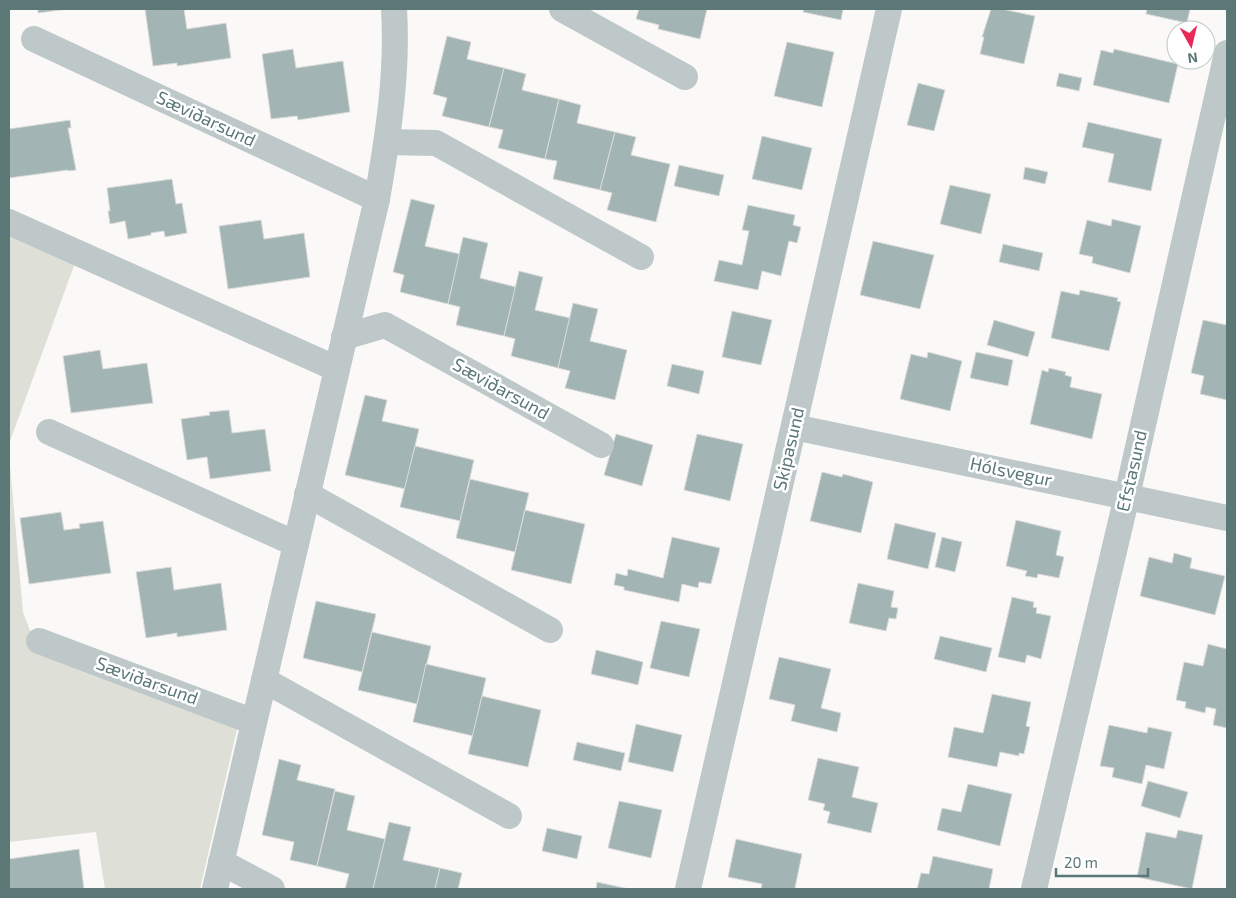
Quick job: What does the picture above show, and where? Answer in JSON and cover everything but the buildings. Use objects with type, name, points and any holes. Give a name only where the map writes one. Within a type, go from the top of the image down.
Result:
[{"type":"street","points":[[562,9],[685,77]]},
{"type":"street","name":"Skipasund","points":[[688,889],[889,9]]},
{"type":"street","points":[[215,889],[377,199],[390,126],[394,64],[391,10]]},
{"type":"street","name":"Sæviðarsund","points":[[34,39],[377,199]]},
{"type":"street","name":"Efstasund","points":[[1034,889],[1127,496],[1227,53]]},
{"type":"street","points":[[387,142],[436,143],[641,257]]},
{"type":"street","points":[[9,222],[337,369]]},
{"type":"street","name":"Sæviðarsund","points":[[344,337],[385,326],[601,445]]},
{"type":"street","name":"Hólsvegur","points":[[794,427],[1227,518]]},
{"type":"street","points":[[49,432],[296,544]]},
{"type":"street","points":[[307,494],[550,630]]},
{"type":"street","name":"Sæviðarsund","points":[[39,641],[254,722]]},
{"type":"street","points":[[264,680],[509,816]]},
{"type":"street","points":[[221,862],[272,889]]},
{"type":"shaded area","points":[[9,235],[75,263],[9,444]]},
{"type":"shaded area","points":[[9,454],[23,612],[39,655],[239,721],[200,889],[105,889],[96,832],[9,842]]}]
